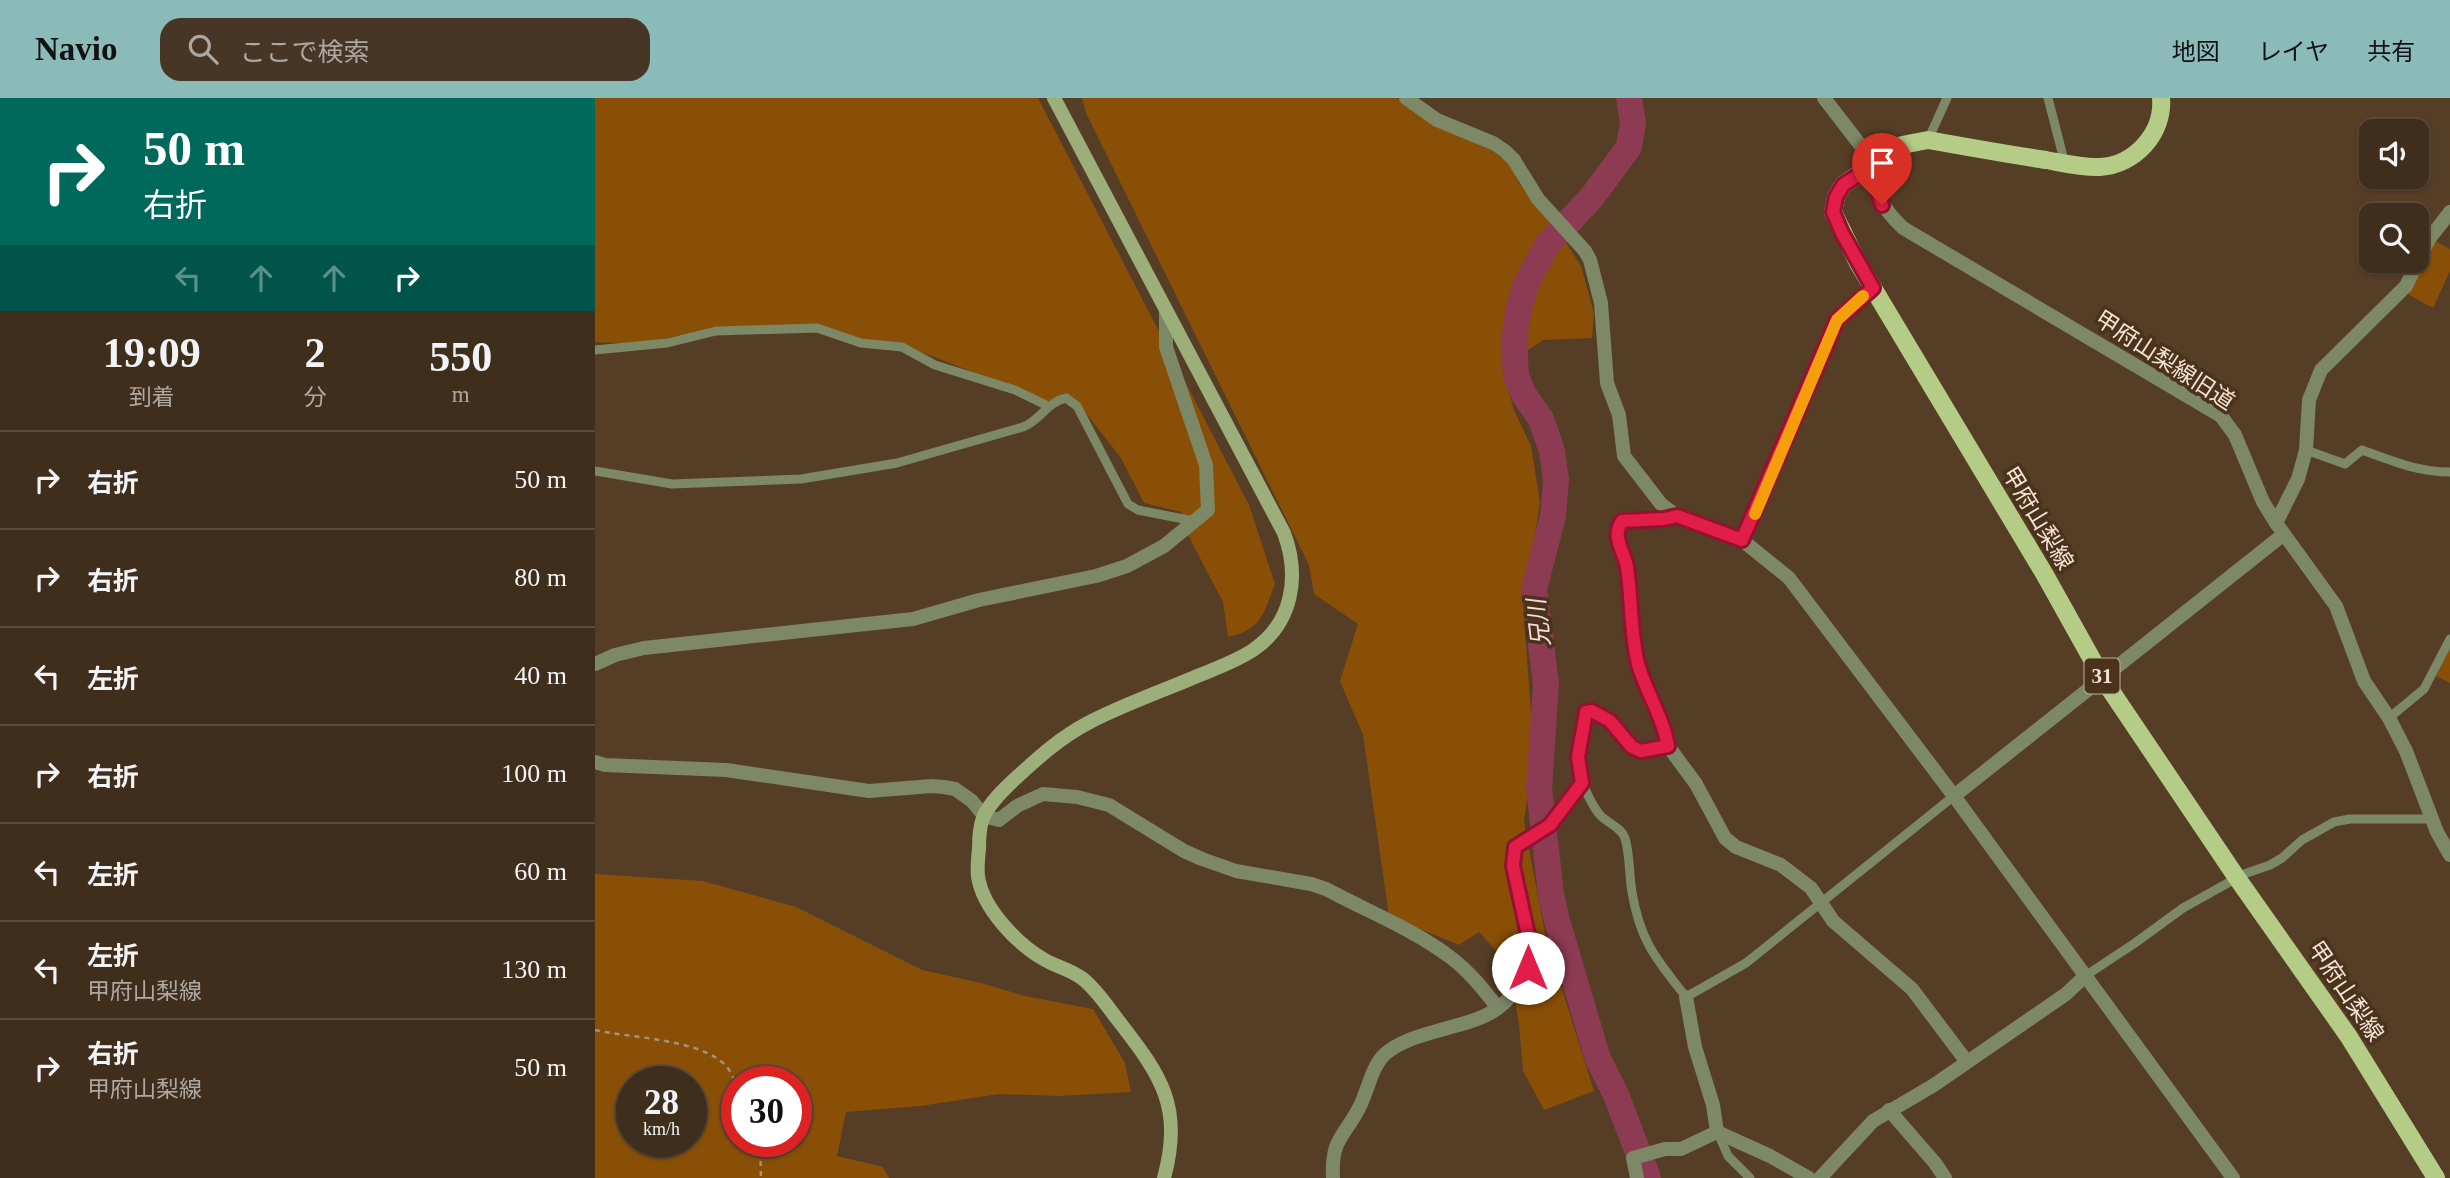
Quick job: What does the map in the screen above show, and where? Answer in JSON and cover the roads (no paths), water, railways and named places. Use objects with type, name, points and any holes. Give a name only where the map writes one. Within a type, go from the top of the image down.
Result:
[{"type":"main road","name":"甲府山梨線","points":[[2161,98],[2160,120],[2148,142],[2138,152],[2112,165],[2099,167],[2065,163],[1928,140],[1902,145],[1843,185],[1836,197],[1833,212],[1873,288],[2045,575],[2103,679],[2237,878],[2350,1037],[2436,1178]]},
{"type":"street","points":[[1054,98],[1285,533],[1293,561],[1293,577],[1286,612],[1268,639],[1251,652],[1072,732],[1011,782],[984,816],[979,833],[978,877],[992,909],[1015,940],[1045,960],[1083,979],[1155,1070],[1166,1094],[1171,1119],[1172,1140],[1164,1178]]},
{"type":"street","points":[[1406,98],[1437,120],[1493,143],[1505,151],[1514,160],[1538,199],[1585,251],[1590,260],[1601,303],[1607,383],[1619,415],[1624,456],[1661,503],[1677,516],[1742,540],[1789,578],[1954,796],[2233,1178]]},
{"type":"street","points":[[1824,98],[1875,164]]},
{"type":"street","name":"甲府山梨線旧道","points":[[1875,164],[1873,176],[1882,205],[1903,228],[2221,416],[2235,435],[2263,502],[2336,606],[2364,681],[2389,718],[2406,751],[2432,818],[2450,855]]},
{"type":"street","points":[[1954,796],[2103,679],[2280,528],[2306,450],[2309,400],[2321,370],[2406,286],[2429,239],[2450,212]]},
{"type":"street","points":[[1742,540],[1837,320],[1873,288]]},
{"type":"street","points":[[595,664],[615,655],[645,649],[913,619],[979,600],[1113,572],[1164,546],[1208,510],[1206,465],[1166,347],[1166,312]]},
{"type":"street","points":[[1677,516],[1622,521],[1617,536],[1627,565],[1634,647],[1639,668],[1668,746],[1696,783],[1725,838],[1736,847],[1781,865],[1811,888],[1833,921],[1912,989],[1967,1062]]},
{"type":"street","points":[[1333,1178],[1332,1159],[1335,1147],[1360,1107],[1380,1060],[1387,1052],[1403,1042],[1485,1015],[1498,1008],[1522,981],[1530,955],[1530,944],[1513,866],[1515,847],[1550,825],[1582,783],[1578,757],[1586,712],[1592,711],[1610,721],[1632,747],[1641,751],[1668,746]]},
{"type":"street","points":[[595,762],[605,765],[726,770],[869,791],[944,787],[955,789],[972,801],[984,816],[999,820],[1017,806],[1042,794],[1077,797],[1109,805],[1184,851],[1202,859],[1236,871],[1326,889],[1431,944],[1452,958],[1479,984],[1498,1008]]},
{"type":"street","points":[[1820,1178],[1873,1121],[1934,1086],[2066,994],[2085,976]]},
{"type":"street","points":[[1686,997],[1695,1047],[1713,1105],[1717,1132]]},
{"type":"street","points":[[1889,1110],[1945,1178]]},
{"type":"street","points":[[1637,1178],[1633,1158],[1665,1149],[1681,1149],[1717,1132],[1770,1156],[1809,1178]]},
{"type":"lane","points":[[1928,140],[1947,98]]},
{"type":"lane","points":[[2048,98],[2065,163]]},
{"type":"lane","points":[[595,350],[667,343],[716,331],[817,328],[862,343],[902,347],[935,365],[1015,390],[1048,406]]},
{"type":"lane","points":[[595,471],[673,484],[801,480],[897,463],[1023,427],[1038,419],[1048,406],[1066,398],[1077,406],[1128,504],[1138,510],[1196,522]]},
{"type":"lane","points":[[2306,450],[2345,464],[2362,450],[2409,468],[2428,472],[2450,472]]},
{"type":"lane","points":[[2389,718],[2424,689],[2450,639]]},
{"type":"lane","points":[[1582,783],[1602,817],[1625,835],[1639,924],[1651,952],[1686,997],[1746,963],[1954,796]]},
{"type":"lane","points":[[2085,976],[2183,908],[2237,878],[2270,865],[2302,840],[2333,822],[2350,819],[2432,818]]},
{"type":"lane","points":[[1717,1132],[1728,1156],[1750,1178]]},
{"type":"waterway","name":"兄川","points":[[1629,98],[1633,123],[1629,147],[1592,197],[1547,245],[1526,284],[1514,340],[1516,376],[1524,395],[1541,419],[1552,451],[1556,480],[1553,516],[1534,589],[1546,684],[1539,789],[1551,894],[1598,1059],[1616,1095],[1648,1178]]}]
